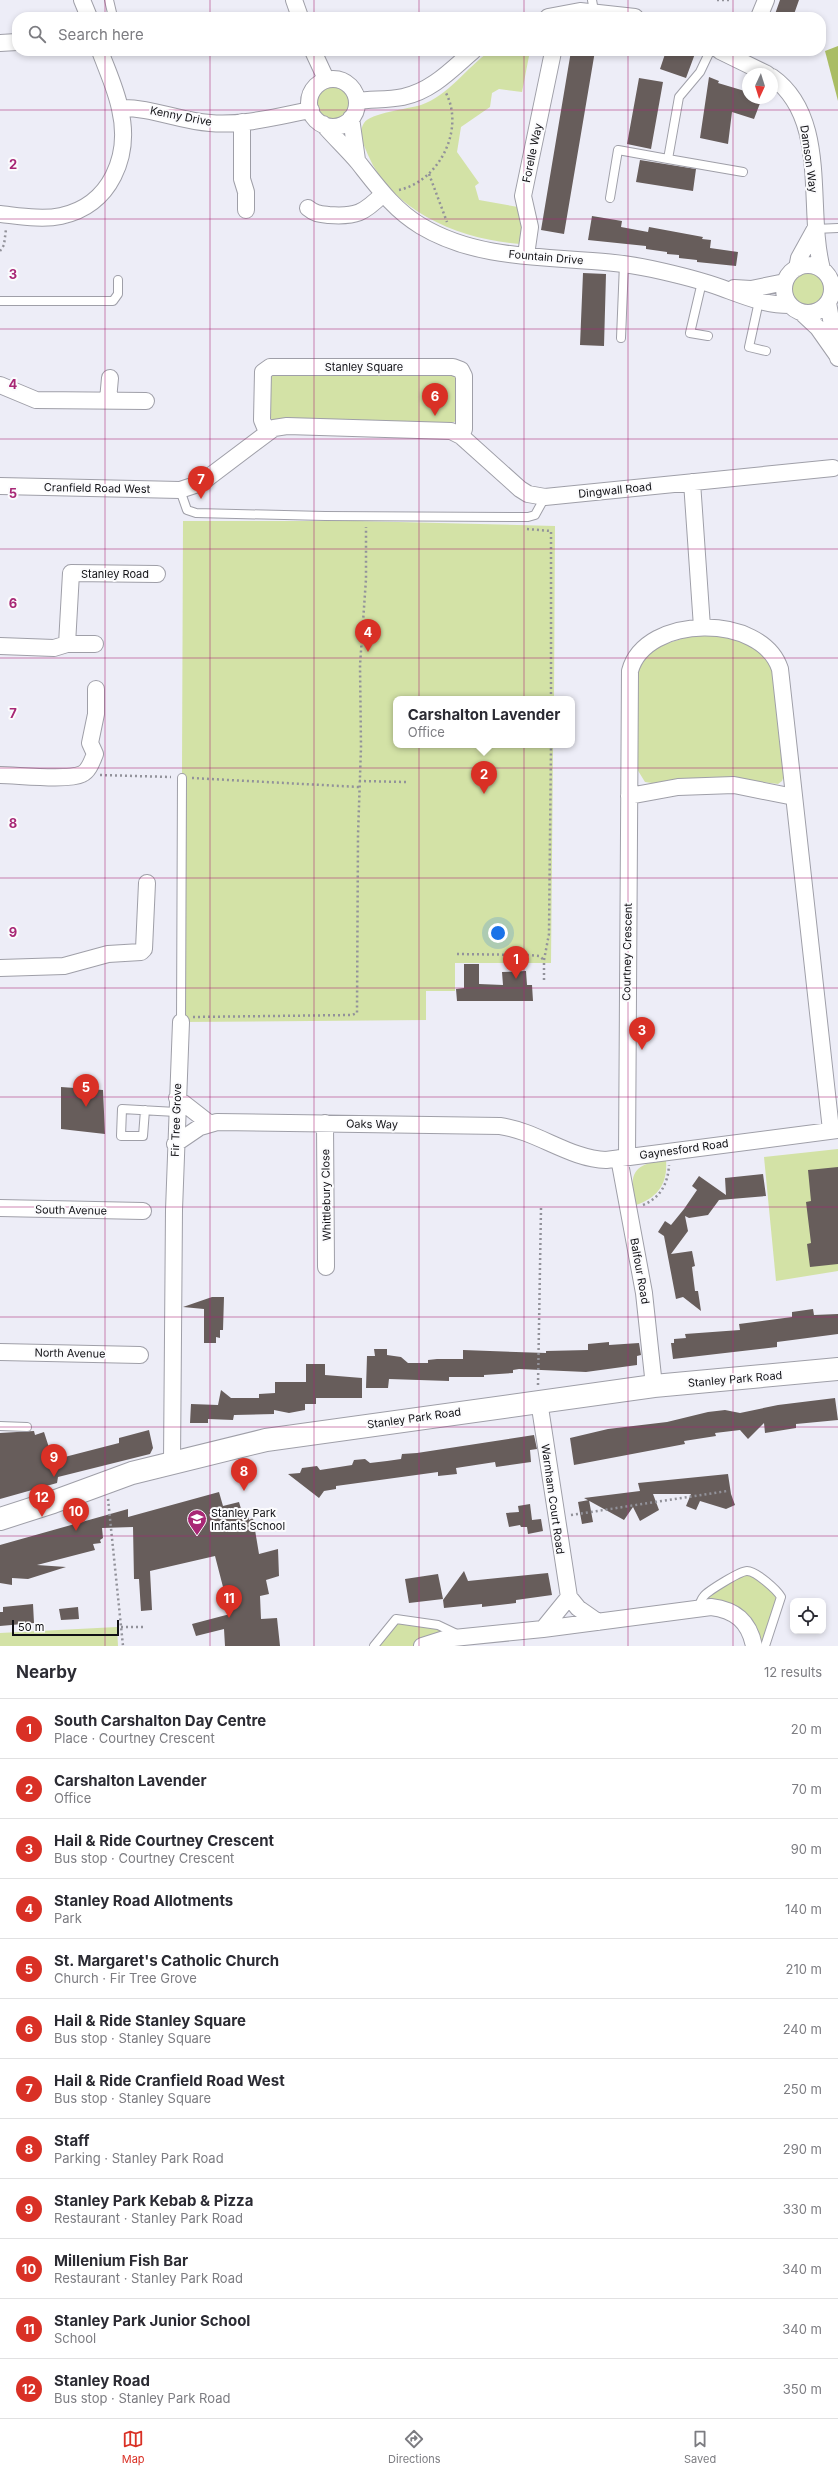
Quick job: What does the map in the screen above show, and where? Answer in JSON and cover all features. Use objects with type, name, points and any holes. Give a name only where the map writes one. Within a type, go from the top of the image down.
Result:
[{"type":"street","points":[[294,0],[298,12]]},
{"type":"street","points":[[762,12],[766,0]]},
{"type":"street","points":[[569,12],[593,6],[616,12]]},
{"type":"street","points":[[0,43],[12,42]]},
{"type":"street","points":[[4,214],[59,217],[80,210],[99,197],[116,173],[122,152],[120,108],[102,56]]},
{"type":"street","points":[[315,56],[326,79]]},
{"type":"street","points":[[357,101],[405,97],[424,90],[439,81],[467,56]]},
{"type":"street","name":"Forelle Way","points":[[526,255],[530,227],[523,196],[552,56]]},
{"type":"street","points":[[744,56],[759,68]]},
{"type":"street","points":[[326,79],[346,82],[355,91],[357,101],[351,118],[340,126],[323,124],[316,120],[311,110],[311,95],[317,85],[326,79]]},
{"type":"street","name":"Damson Way","points":[[778,83],[795,99],[806,124],[816,204],[815,228],[822,269]]},
{"type":"street","name":"Kenny Drive","points":[[120,108],[146,109],[210,123],[242,122],[311,110]]},
{"type":"street","name":"Fountain Drive","points":[[351,118],[357,160]]},
{"type":"street","points":[[242,122],[242,179],[246,192],[246,210]]},
{"type":"street","name":"Fountain Drive","points":[[323,124],[357,160],[383,194],[421,226],[450,240],[482,250],[624,264],[702,282],[773,305],[789,305]]},
{"type":"street","points":[[308,208],[317,214],[350,216],[368,208],[383,194]]},
{"type":"street","name":"Damson Way","points":[[797,268],[799,258],[815,228]]},
{"type":"street","points":[[803,314],[815,313],[828,303],[832,294],[833,286],[830,278],[822,269],[808,265],[797,268],[789,274],[785,282],[784,290],[789,305],[803,314],[818,328],[838,357]]},
{"type":"street","name":"Fountain Drive","points":[[722,288],[751,289],[785,282]]},
{"type":"street","points":[[828,303],[838,357]]},
{"type":"street","name":"Stanley Square","points":[[267,432],[262,420],[263,372],[270,367],[453,367],[461,370],[464,376],[464,429],[461,436]]},
{"type":"street","points":[[108,400],[110,378]]},
{"type":"street","points":[[0,385],[36,400],[146,401]]},
{"type":"street","points":[[187,488],[274,428],[287,426],[446,430],[461,436],[520,489],[542,497]]},
{"type":"street","name":"Dingwall Road","points":[[542,497],[833,468]]},
{"type":"street","points":[[692,482],[702,627]]},
{"type":"street","name":"Cranfield Road West","points":[[0,486],[187,488]]},
{"type":"street","name":"Stanley Road","points":[[67,644],[71,573],[157,574]]},
{"type":"street","name":"Courtney Crescent","points":[[623,1157],[630,680],[633,661],[644,647],[652,642],[682,630],[702,627],[726,629],[750,637],[767,647],[778,662],[835,1130]]},
{"type":"street","points":[[0,646],[54,648],[67,644],[95,644]]},
{"type":"street","points":[[0,775],[66,777],[82,774],[86,771],[95,754],[90,743],[96,714],[96,689]]},
{"type":"street","points":[[629,796],[678,787],[734,785],[794,797]]},
{"type":"street","points":[[0,968],[64,966],[108,954],[141,952],[144,949],[147,883]]},
{"type":"street","name":"Fir Tree Grove","points":[[172,1462],[175,1144],[181,1018]]},
{"type":"street","points":[[175,1144],[209,1123],[177,1105]]},
{"type":"street","name":"Oaks Way","points":[[209,1123],[500,1126],[535,1134]]},
{"type":"street","name":"Whittlebury Close","points":[[325,1123],[326,1267]]},
{"type":"street","name":"Gaynesford Road","points":[[535,1134],[588,1158],[623,1157],[835,1130]]},
{"type":"street","name":"Balfour Road","points":[[623,1157],[629,1208],[644,1293],[654,1386]]},
{"type":"street","name":"South Avenue","points":[[0,1208],[143,1211]]},
{"type":"street","name":"North Avenue","points":[[0,1352],[140,1355]]},
{"type":"street","name":"Stanley Park Road","points":[[0,1519],[54,1502],[105,1481],[172,1462],[266,1440],[654,1386],[838,1369]]},
{"type":"street","name":"Warnham Court Road","points":[[539,1401],[569,1597]]},
{"type":"street","points":[[543,1629],[569,1597],[578,1608],[598,1622]]},
{"type":"street","points":[[422,1646],[444,1639],[543,1629],[698,1608],[726,1609],[740,1617],[748,1629],[754,1646]]},
{"type":"lane","points":[[109,0],[112,12]]},
{"type":"lane","points":[[668,159],[679,96],[700,72],[708,56]]},
{"type":"lane","points":[[610,198],[618,150],[743,172]]},
{"type":"lane","points":[[815,228],[838,228]]},
{"type":"lane","points":[[621,338],[624,264]]},
{"type":"lane","points":[[0,301],[113,301],[118,294],[118,280]]},
{"type":"lane","points":[[702,282],[690,333],[708,336]]},
{"type":"lane","points":[[759,301],[749,348],[766,351]]},
{"type":"lane","points":[[187,488],[188,510],[196,513],[325,516],[528,517],[536,516],[542,497]]},
{"type":"lane","name":"Fir Tree Grove","points":[[181,1018],[182,778]]},
{"type":"lane","points":[[145,1110],[177,1105]]},
{"type":"lane","points":[[0,1426],[26,1426]]},
{"type":"lane","points":[[698,1608],[704,1596],[747,1571],[754,1573],[777,1590],[781,1597],[765,1646]]},
{"type":"lane","points":[[374,1646],[396,1619],[438,1625],[462,1637]]},
{"type":"path","points":[[717,0],[730,0]]},
{"type":"path","points":[[383,194],[411,186],[429,174],[445,150],[453,123],[450,101],[439,81]]},
{"type":"path","points":[[429,174],[446,219],[450,240]]},
{"type":"path","points":[[0,252],[4,245],[4,214]]},
{"type":"path","points":[[181,1018],[352,1015],[357,1013],[360,665],[366,579],[366,525],[373,525]]},
{"type":"path","points":[[523,529],[551,531],[551,696]]},
{"type":"path","points":[[544,980],[544,960],[549,934],[551,748]]},
{"type":"path","points":[[82,774],[359,787]]},
{"type":"path","points":[[359,781],[406,782]]},
{"type":"path","points":[[457,954],[528,955],[539,956],[544,960]]},
{"type":"path","points":[[629,1208],[651,1202],[661,1192],[668,1172],[669,1151]]},
{"type":"path","points":[[539,1401],[541,1208]]},
{"type":"path","points":[[556,1516],[727,1490]]},
{"type":"path","points":[[107,1492],[123,1646]]},
{"type":"path","points":[[121,1628],[143,1627]]},
{"type":"green space","points":[[838,46],[838,101],[826,55],[826,51]]},
{"type":"green space","points":[[484,56],[529,56],[522,92],[499,89],[492,93],[490,107],[461,127],[457,152],[479,183],[475,186],[479,200],[518,207],[522,220],[521,244],[476,237],[432,220],[412,208],[394,193],[379,175],[368,155],[361,135],[364,123],[374,117],[431,101],[449,88]]},
{"type":"green space","points":[[336,87],[345,92],[349,97],[349,111],[345,116],[340,120],[330,121],[326,120],[317,111],[316,101],[317,97],[326,88]]},
{"type":"green space","points":[[804,273],[810,273],[819,278],[823,284],[823,296],[819,302],[810,307],[804,307],[795,302],[790,293],[790,287],[795,278]]},
{"type":"green space","points":[[269,374],[456,374],[458,421],[449,423],[272,419],[269,418]]},
{"type":"green space","points":[[183,521],[358,521],[555,526],[554,696],[393,696],[393,748],[553,748],[551,963],[455,963],[455,991],[426,991],[426,1020],[181,1022]]},
{"type":"green space","points":[[697,634],[727,637],[756,647],[772,667],[785,773],[782,781],[778,784],[744,780],[652,783],[645,782],[637,769],[638,666],[656,647]]},
{"type":"green space","points":[[838,1149],[838,1271],[776,1281],[764,1157]]},
{"type":"green space","points":[[666,1160],[665,1176],[656,1194],[644,1202],[636,1205],[633,1178],[636,1172],[646,1164]]},
{"type":"green space","points":[[747,1573],[775,1591],[778,1598],[762,1646],[751,1629],[701,1605],[706,1597]]},
{"type":"green space","points":[[396,1621],[438,1627],[453,1635],[415,1646],[375,1646]]},
{"type":"green space","points":[[117,1627],[118,1646],[0,1646],[0,1633]]},
{"type":"building","points":[[780,0],[799,0],[795,12],[776,12]]},
{"type":"building","points":[[570,56],[594,56],[564,234],[541,230]]},
{"type":"building","points":[[664,56],[694,56],[686,78],[660,69]]},
{"type":"building","points":[[709,77],[719,81],[718,83],[742,90],[742,104],[760,104],[754,119],[732,112],[728,144],[700,138]]},
{"type":"building","points":[[639,78],[663,82],[651,149],[627,144]]},
{"type":"building","points":[[640,160],[696,169],[693,191],[636,182]]},
{"type":"building","points":[[592,216],[622,221],[621,227],[648,232],[649,227],[703,237],[702,239],[711,240],[710,248],[738,252],[736,266],[697,262],[697,260],[679,258],[679,255],[646,249],[646,246],[588,240]]},
{"type":"building","points":[[583,273],[606,274],[604,346],[580,345]]},
{"type":"building","points":[[464,964],[479,964],[479,984],[503,985],[502,972],[526,971],[527,985],[532,985],[533,1001],[457,1001],[456,989],[464,988]]},
{"type":"building","points":[[61,1087],[103,1090],[105,1134],[61,1129]]},
{"type":"building","points":[[838,1167],[838,1264],[810,1267],[807,1244],[811,1243],[806,1202],[811,1201],[808,1170]]},
{"type":"building","points":[[763,1174],[766,1196],[719,1200],[708,1215],[689,1218],[685,1216],[688,1231],[671,1254],[692,1251],[695,1266],[692,1267],[695,1291],[698,1291],[701,1311],[683,1297],[676,1299],[664,1236],[658,1232],[665,1221],[671,1225],[684,1209],[697,1190],[692,1186],[699,1176],[726,1195],[725,1178]]},
{"type":"building","points":[[212,1297],[224,1297],[223,1330],[220,1330],[220,1338],[216,1337],[216,1343],[204,1343],[204,1309],[183,1307]]},
{"type":"building","points":[[813,1309],[814,1315],[838,1314],[838,1334],[777,1342],[777,1347],[673,1359],[671,1343],[674,1343],[674,1339],[686,1338],[685,1334],[740,1330],[739,1324],[792,1317],[792,1312]]},
{"type":"building","points":[[609,1342],[609,1345],[639,1343],[641,1355],[637,1356],[637,1365],[586,1372],[519,1369],[513,1370],[513,1373],[484,1375],[484,1377],[449,1377],[449,1381],[389,1379],[388,1388],[366,1388],[367,1356],[375,1356],[374,1349],[387,1349],[387,1355],[401,1357],[408,1363],[428,1363],[428,1360],[463,1359],[463,1350],[546,1353],[546,1351],[588,1350],[588,1344]]},
{"type":"building","points":[[306,1364],[325,1364],[325,1375],[362,1378],[362,1398],[316,1398],[316,1404],[305,1404],[305,1410],[289,1413],[274,1410],[274,1414],[234,1415],[233,1420],[208,1419],[208,1423],[190,1423],[191,1404],[218,1405],[221,1390],[231,1398],[259,1398],[259,1394],[275,1393],[275,1382],[306,1382]]},
{"type":"building","points":[[835,1398],[838,1420],[796,1424],[796,1428],[765,1433],[764,1423],[748,1439],[740,1430],[715,1433],[716,1436],[684,1441],[685,1444],[574,1465],[570,1438],[608,1429],[667,1422],[708,1412],[725,1410],[740,1413],[778,1405]]},
{"type":"building","points":[[149,1430],[153,1448],[150,1454],[58,1477],[57,1483],[0,1499],[0,1433],[34,1431],[35,1435],[44,1432],[53,1460],[119,1443],[119,1438]]},
{"type":"building","points":[[534,1435],[537,1449],[530,1450],[531,1462],[496,1467],[495,1462],[456,1468],[457,1474],[438,1476],[438,1472],[336,1486],[336,1489],[324,1491],[319,1498],[288,1474],[300,1473],[302,1468],[317,1466],[320,1470],[352,1465],[354,1460],[365,1459],[370,1463],[387,1461],[401,1459],[402,1454]]},
{"type":"building","points":[[728,1474],[731,1494],[735,1505],[726,1509],[700,1501],[696,1510],[686,1506],[691,1494],[653,1494],[659,1510],[640,1521],[633,1507],[624,1520],[584,1498],[640,1491],[638,1483]]},
{"type":"building","points":[[219,1492],[223,1506],[239,1502],[242,1512],[247,1510],[249,1520],[253,1518],[259,1554],[278,1549],[279,1576],[266,1580],[269,1594],[260,1596],[261,1619],[277,1618],[280,1646],[225,1646],[224,1629],[196,1636],[192,1624],[230,1614],[215,1556],[150,1571],[152,1610],[141,1611],[139,1579],[134,1579],[133,1527],[102,1528],[103,1538],[100,1540],[101,1543],[93,1544],[95,1550],[37,1565],[66,1567],[28,1579],[12,1578],[12,1585],[0,1583],[0,1545],[128,1509],[128,1517]]},
{"type":"building","points":[[589,1500],[593,1522],[582,1524],[578,1502]]},
{"type":"building","points":[[530,1504],[532,1520],[541,1519],[543,1531],[528,1534],[527,1527],[521,1527],[520,1525],[509,1527],[506,1513],[519,1512],[518,1506]]},
{"type":"building","points":[[464,1571],[468,1581],[548,1573],[552,1595],[516,1600],[516,1603],[482,1607],[482,1604],[444,1608],[443,1600]]},
{"type":"building","points":[[438,1574],[443,1599],[409,1603],[405,1579]]},
{"type":"building","points":[[33,1604],[34,1623],[0,1626],[0,1612],[3,1612],[3,1607]]},
{"type":"building","points":[[78,1607],[79,1619],[61,1620],[59,1609]]},
{"type":"place","name":"Hail & Ride Stanley Square","points":[[435,416]]},
{"type":"place","name":"Hail & Ride Cranfield Road West","points":[[201,499]]},
{"type":"place","name":"Stanley Road Allotments","points":[[368,652]]},
{"type":"place","name":"Carshalton Lavender","points":[[484,794]]},
{"type":"place","name":"South Carshalton Day Centre","points":[[516,979]]},
{"type":"place","name":"Hail & Ride Courtney Crescent","points":[[642,1050]]},
{"type":"place","name":"St. Margaret's Catholic Church","points":[[86,1107]]},
{"type":"place","name":"Stanley Park Kebab & Pizza","points":[[54,1477]]},
{"type":"place","name":"Staff","points":[[244,1491]]},
{"type":"place","name":"Stanley Road","points":[[42,1517]]},
{"type":"place","name":"Millenium Fish Bar","points":[[76,1531]]},
{"type":"place","name":"Stanley Park Infants School","points":[[197,1536]]},
{"type":"place","name":"Stanley Park Junior School","points":[[229,1618]]}]
